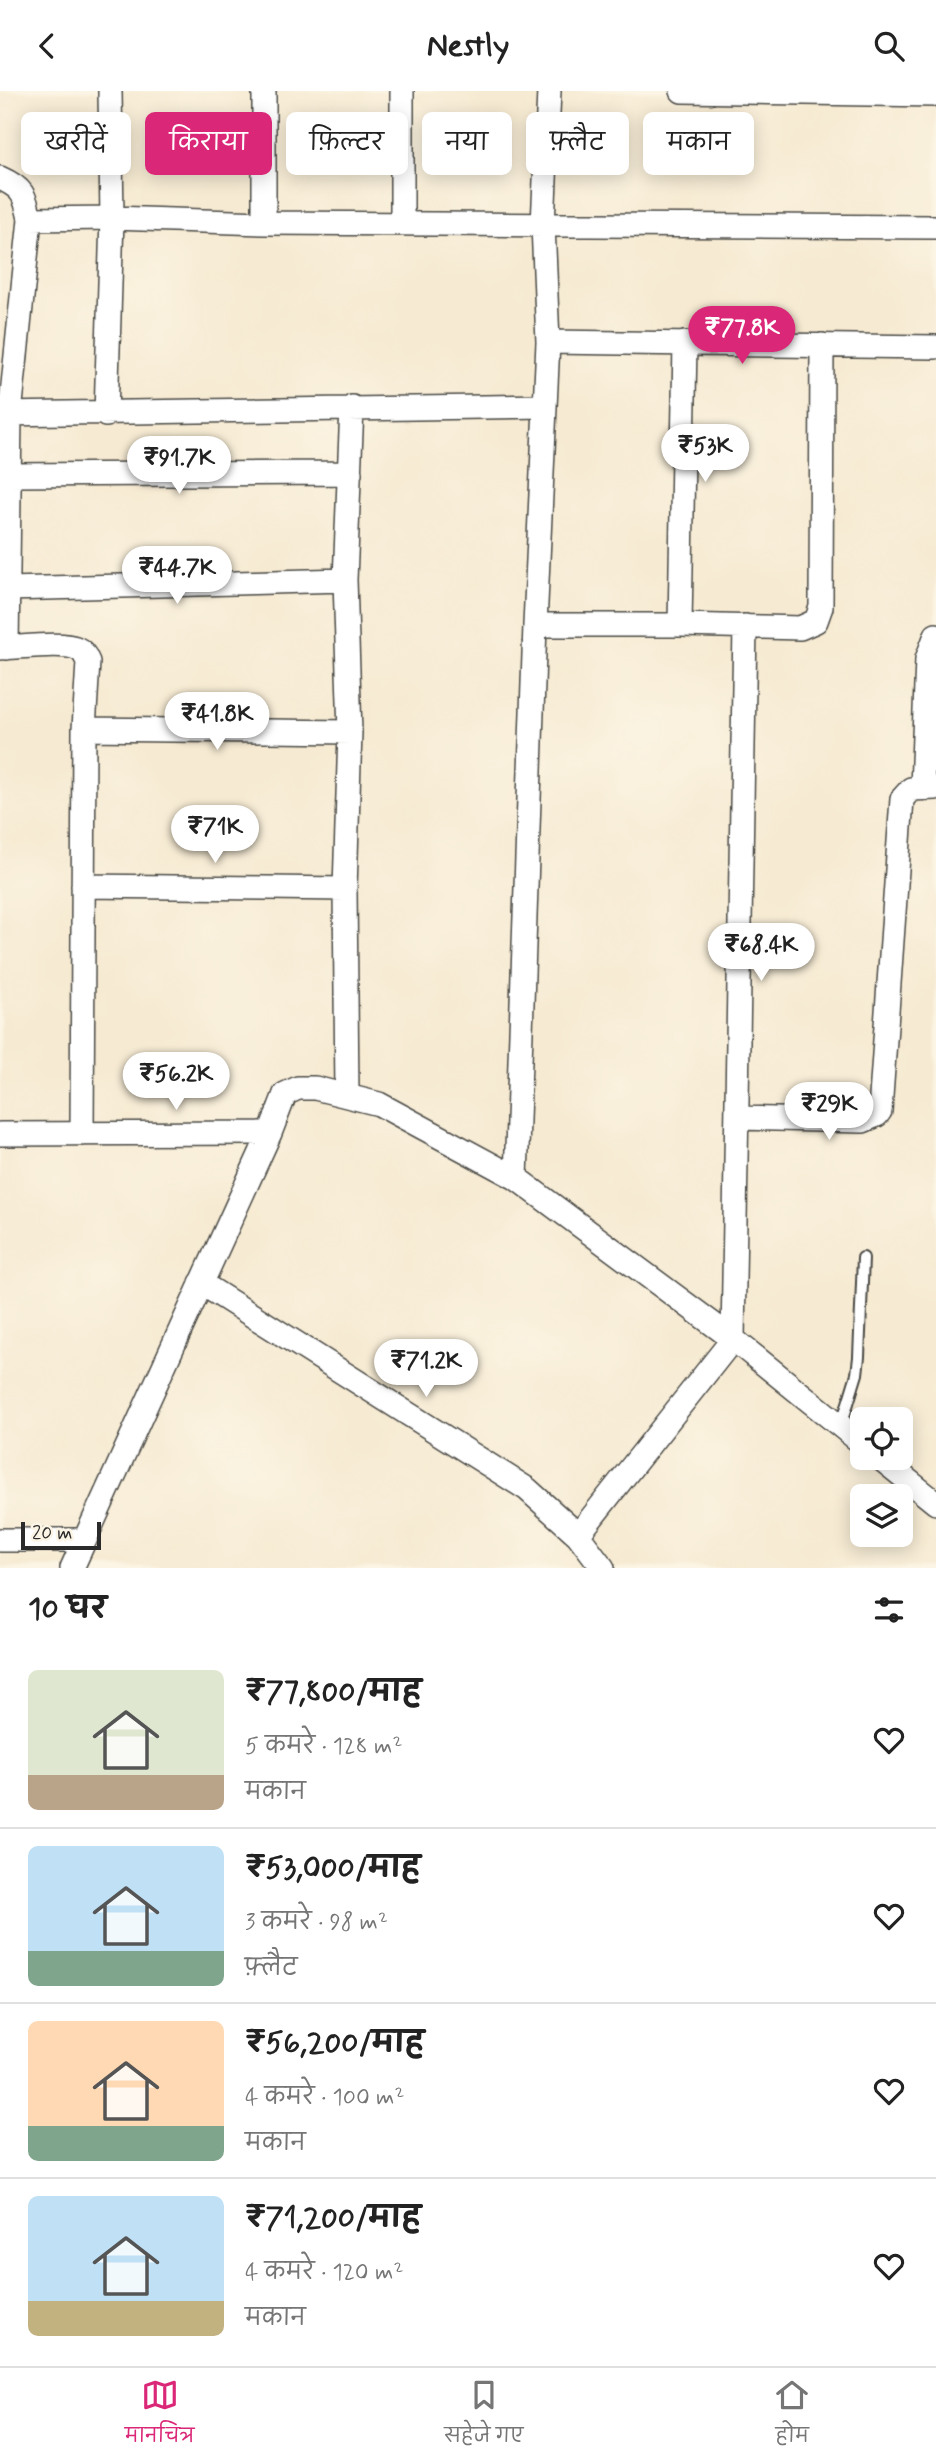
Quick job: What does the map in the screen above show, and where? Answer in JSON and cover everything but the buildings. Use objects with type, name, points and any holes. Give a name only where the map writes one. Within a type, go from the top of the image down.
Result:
[{"type":"street","points":[[106,415],[111,219],[110,91]]},
{"type":"street","points":[[264,91],[264,223]]},
{"type":"street","points":[[402,91],[402,224]]},
{"type":"street","points":[[516,1178],[535,625],[548,342],[542,225],[549,91]]},
{"type":"street","points":[[682,91],[936,95]]},
{"type":"street","points":[[0,178],[18,187],[26,202],[30,219],[5,414],[8,589],[4,648],[78,648],[85,655],[88,672],[84,729],[82,1134]]},
{"type":"street","points":[[30,219],[936,227]]},
{"type":"street","points":[[548,342],[936,347]]},
{"type":"street","points":[[680,625],[685,343]]},
{"type":"street","points":[[535,625],[800,628],[816,621],[821,607],[822,345]]},
{"type":"street","points":[[5,414],[106,415],[352,407],[544,406]]},
{"type":"street","points":[[347,1095],[345,889],[350,732],[345,580],[352,407]]},
{"type":"street","points":[[8,475],[350,473]]},
{"type":"street","points":[[8,589],[345,580]]},
{"type":"street","points":[[578,1535],[733,1339],[745,626]]},
{"type":"street","points":[[737,1118],[863,1121],[880,1111],[902,799],[911,789],[929,788],[927,659],[936,635]]},
{"type":"street","points":[[84,729],[350,732]]},
{"type":"street","points":[[83,886],[345,889]]},
{"type":"street","points":[[72,1568],[270,1133],[285,1094],[298,1088],[347,1095],[379,1104],[516,1178],[733,1339],[850,1433]]},
{"type":"street","points":[[0,1134],[270,1133]]},
{"type":"street","points":[[201,1283],[527,1489],[578,1535],[603,1568]]},
{"type":"street","points":[[895,1470],[936,1503]]},
{"type":"street","points":[[0,1540],[85,1540]]},
{"type":"lane","points":[[841,1426],[857,1374],[863,1258]]}]
